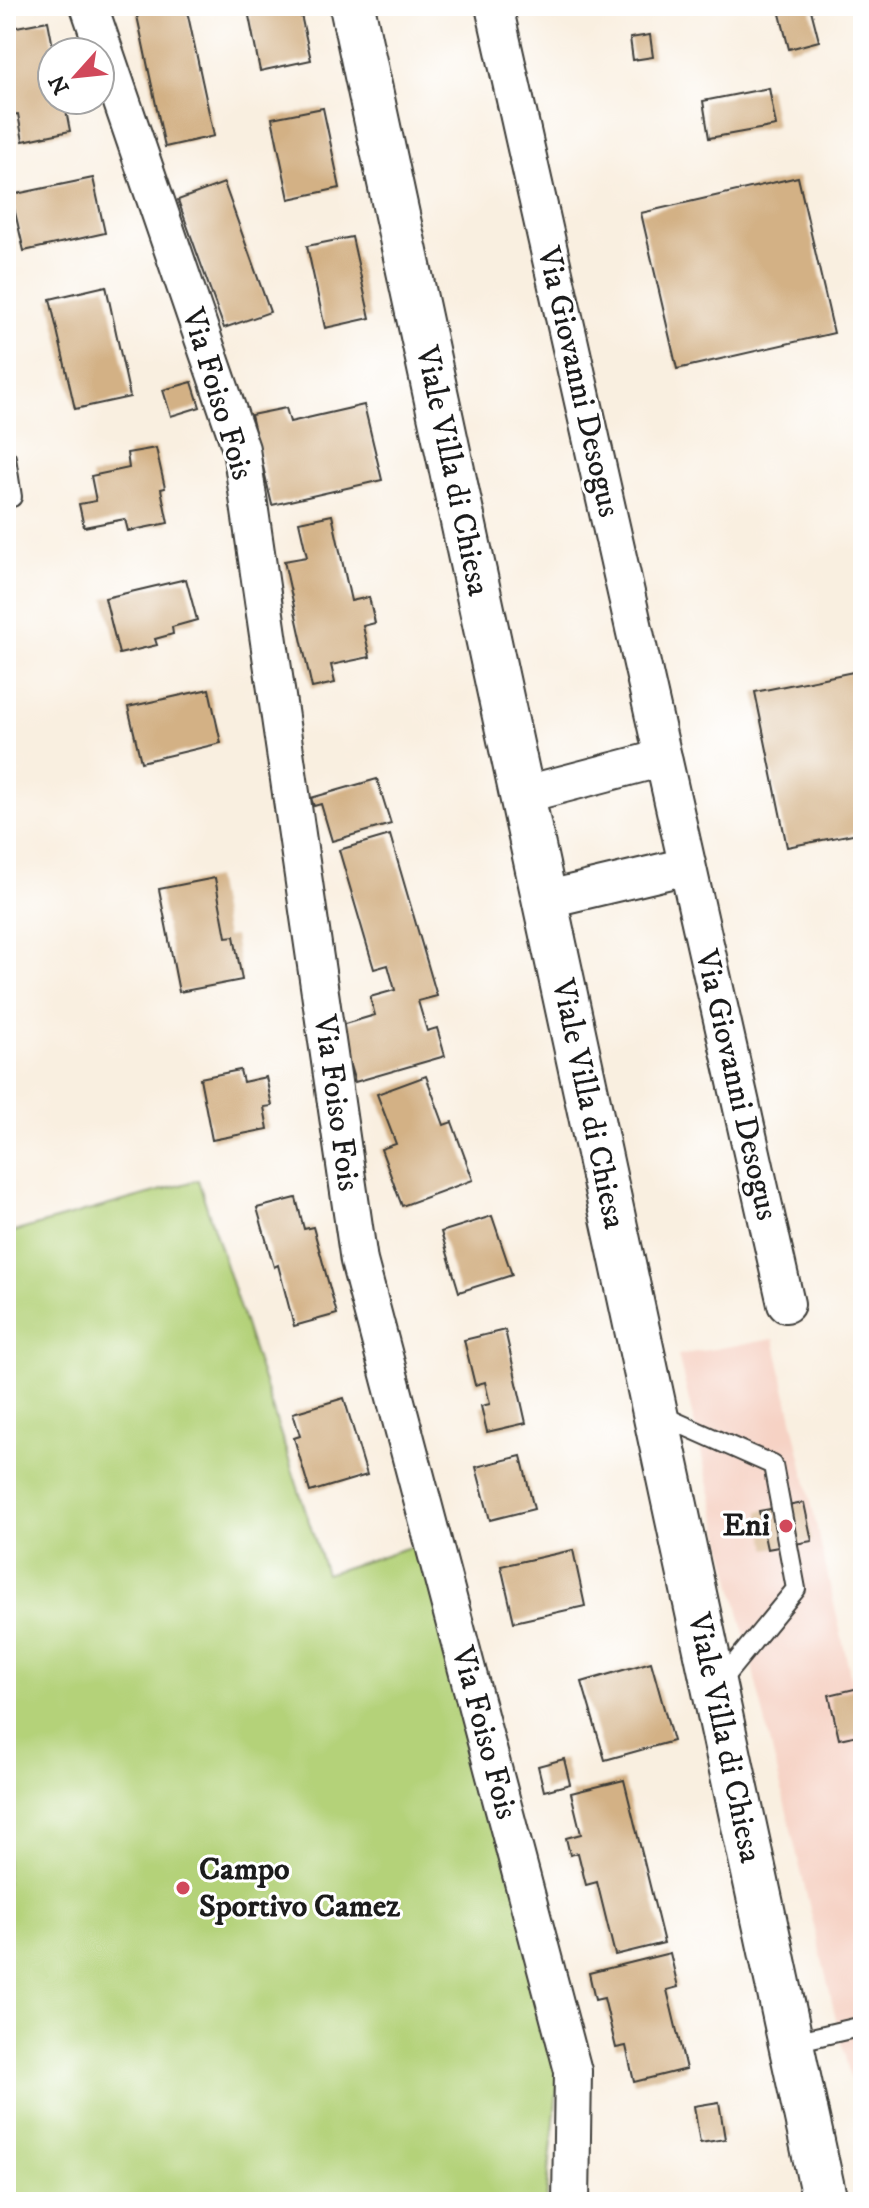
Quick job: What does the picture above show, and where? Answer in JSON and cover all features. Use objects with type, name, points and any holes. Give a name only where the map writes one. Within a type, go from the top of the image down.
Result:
[{"type":"main road","name":"Viale Villa di Chiesa","points":[[352,6],[825,2202]]},
{"type":"street","name":"Via Foiso Fois","points":[[89,6],[241,449],[359,1261],[573,2071],[571,2202]]},
{"type":"street","name":"Via Giovanni Desogus","points":[[494,6],[786,1304]]},
{"type":"street","points":[[522,795],[663,758]]},
{"type":"street","points":[[544,900],[687,866]]},
{"type":"lane","points":[[6,458],[12,497]]},
{"type":"lane","points":[[654,1412],[773,1465],[796,1589],[713,1689]]},
{"type":"lane","points":[[790,2043],[863,2026]]},
{"type":"shaded area","points":[[774,1339],[853,1687],[863,1685],[863,2132],[678,1355]]},
{"type":"green space","points":[[198,1180],[326,1574],[419,1544],[561,2050],[546,2202],[6,2202],[6,1234]]},
{"type":"building","points":[[160,6],[186,6],[214,136],[165,147],[136,11]]},
{"type":"building","points":[[247,6],[299,6],[311,60],[260,71]]},
{"type":"building","points":[[778,6],[810,6],[819,41],[789,49]]},
{"type":"building","points":[[48,21],[51,36],[36,36],[36,116],[67,116],[70,131],[23,141],[18,114],[10,115],[6,97],[6,29]]},
{"type":"building","points":[[650,35],[653,57],[633,60],[630,38]]},
{"type":"building","points":[[769,88],[776,126],[709,138],[703,101]]},
{"type":"building","points":[[323,108],[340,188],[289,199],[272,118]]},
{"type":"building","points":[[798,177],[834,333],[677,369],[641,213]]},
{"type":"building","points":[[93,178],[105,233],[24,251],[11,195]]},
{"type":"building","points":[[224,183],[270,312],[224,328],[178,200]]},
{"type":"building","points":[[352,237],[370,318],[325,328],[307,246]]},
{"type":"building","points":[[106,286],[130,397],[75,409],[50,299]]},
{"type":"building","points":[[192,382],[200,407],[171,416],[163,390]]},
{"type":"building","points":[[364,405],[382,480],[272,505],[251,415],[286,408],[290,422]]},
{"type":"building","points":[[156,448],[165,488],[161,489],[168,523],[128,531],[125,519],[84,527],[79,504],[96,501],[91,476],[129,468],[127,453]]},
{"type":"building","points":[[332,515],[351,601],[369,597],[375,623],[363,626],[370,657],[331,665],[335,683],[312,688],[284,561],[307,557],[299,522]]},
{"type":"building","points":[[186,579],[197,620],[172,627],[173,634],[155,639],[157,645],[119,654],[105,598]]},
{"type":"building","points":[[863,670],[863,832],[787,847],[755,692]]},
{"type":"building","points":[[209,689],[221,743],[141,762],[128,707]]},
{"type":"building","points":[[377,779],[391,824],[332,841],[321,804],[314,806],[311,798]]},
{"type":"building","points":[[390,835],[437,996],[418,1001],[427,1031],[437,1028],[445,1056],[355,1082],[338,1026],[375,1015],[370,997],[395,990],[388,965],[374,969],[339,850]]},
{"type":"building","points":[[215,878],[226,937],[234,936],[242,980],[179,992],[159,889]]},
{"type":"building","points":[[240,1070],[243,1082],[266,1077],[272,1106],[264,1107],[268,1129],[212,1140],[200,1078]]},
{"type":"building","points":[[426,1076],[444,1125],[452,1122],[473,1180],[402,1206],[381,1149],[396,1144],[377,1094]]},
{"type":"building","points":[[296,1198],[304,1229],[313,1227],[337,1314],[294,1326],[278,1265],[274,1267],[257,1208]]},
{"type":"building","points":[[492,1216],[512,1275],[459,1292],[441,1232]]},
{"type":"building","points":[[505,1330],[526,1423],[487,1432],[481,1406],[490,1404],[485,1382],[475,1385],[464,1340]]},
{"type":"building","points":[[344,1398],[367,1475],[310,1492],[294,1438],[300,1436],[293,1413]]},
{"type":"building","points":[[521,1456],[534,1509],[490,1520],[476,1467]]},
{"type":"building","name":"Eni","points":[[804,1503],[812,1541],[767,1549],[759,1511]]},
{"type":"building","points":[[573,1550],[585,1606],[514,1622],[501,1566]]},
{"type":"building","points":[[651,1662],[673,1741],[605,1760],[582,1682]]},
{"type":"building","points":[[863,1687],[863,1734],[839,1739],[829,1695]]},
{"type":"building","points":[[564,1759],[570,1784],[544,1791],[538,1766]]},
{"type":"building","points":[[624,1780],[664,1943],[615,1955],[597,1882],[586,1885],[578,1853],[570,1855],[566,1838],[581,1834],[571,1793]]},
{"type":"building","points":[[670,1953],[678,1987],[667,1990],[686,2069],[634,2082],[626,2046],[616,2048],[604,1998],[595,2000],[589,1973]]},
{"type":"building","points":[[719,2102],[725,2139],[700,2143],[694,2106]]},
{"type":"place","name":"Eni","points":[[786,1526]]},
{"type":"place","name":"Campo Sportivo Camez","points":[[183,1888]]}]
